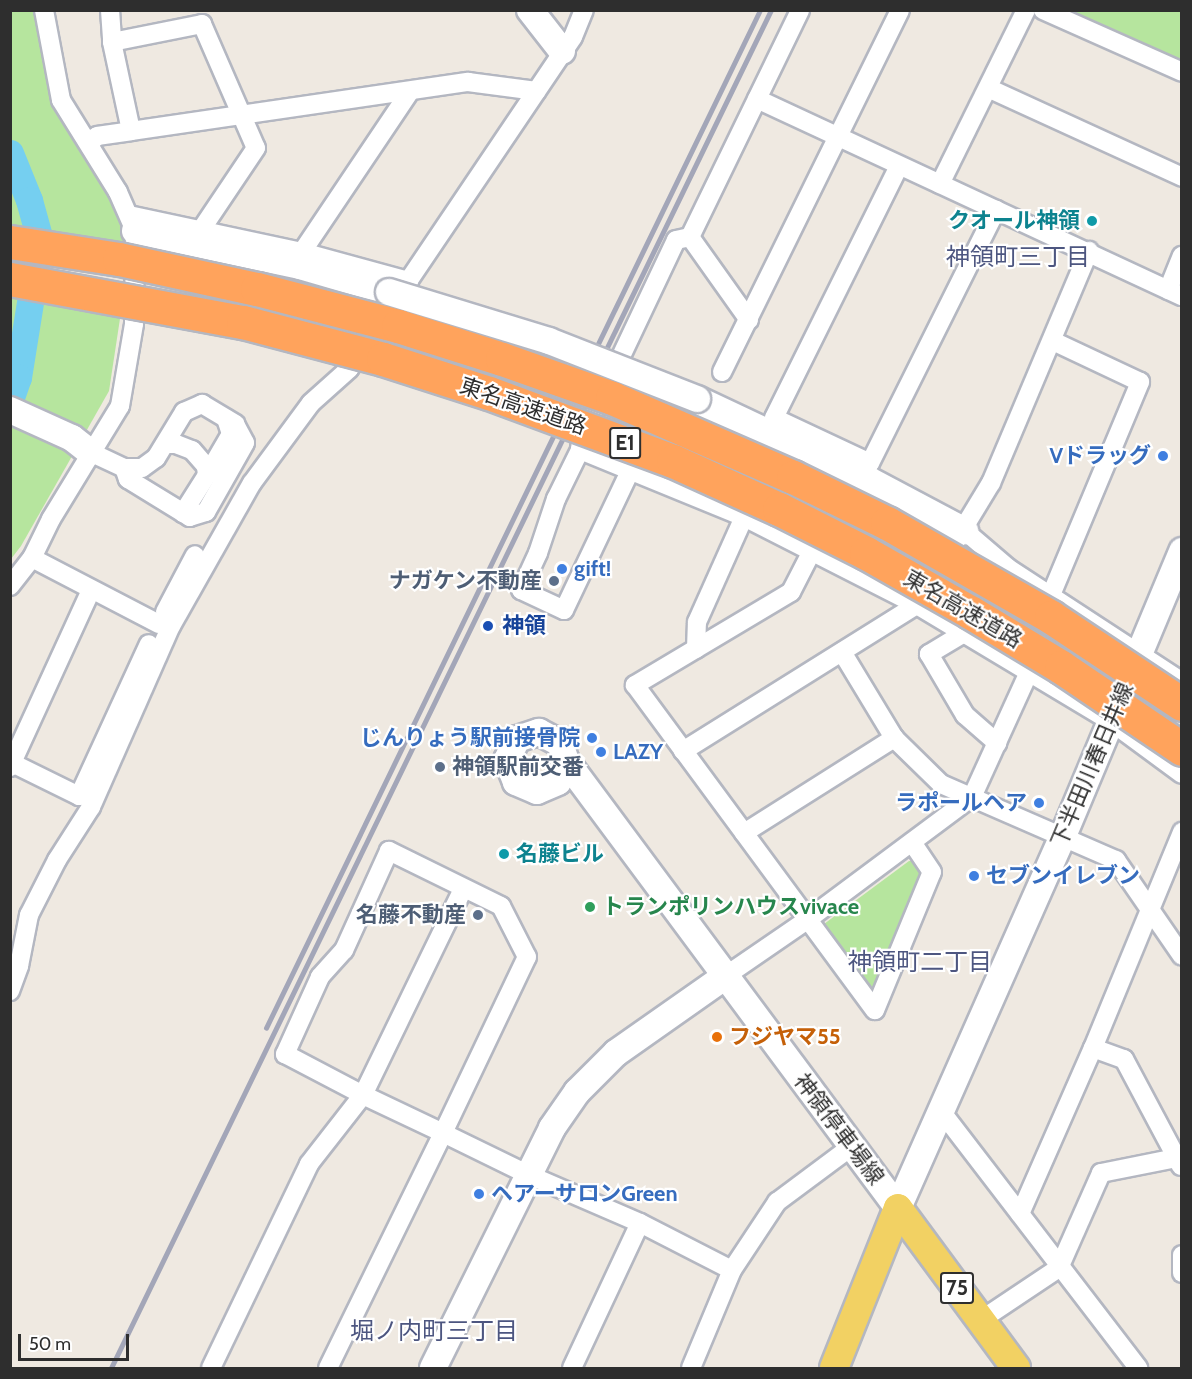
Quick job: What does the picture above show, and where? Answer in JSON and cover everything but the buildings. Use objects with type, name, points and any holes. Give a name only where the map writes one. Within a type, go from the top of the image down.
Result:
[{"type":"highway","name":"東名高速道路","points":[[10,242],[119,259],[257,289],[408,329],[612,398],[783,472],[887,523],[1051,617],[1182,704]]},
{"type":"highway","name":"東名高速道路","points":[[10,279],[243,322],[383,359],[489,393],[674,461],[856,548],[970,612],[1061,667],[1182,749]]},
{"type":"main road","name":"75","points":[[898,1208],[1016,1368]]},
{"type":"main road","points":[[834,1368],[898,1208]]},
{"type":"street","points":[[10,586],[32,558],[81,445],[120,406],[127,378],[135,324],[132,223],[89,144],[61,100],[44,10]]},
{"type":"street","points":[[110,10],[112,42],[131,131]]},
{"type":"street","points":[[530,10],[562,51]]},
{"type":"street","points":[[10,991],[19,966],[29,915],[57,860],[91,807],[171,626],[252,483],[311,403],[349,369],[399,286],[573,37],[584,10]]},
{"type":"street","points":[[690,237],[800,10]]},
{"type":"street","points":[[722,372],[900,10]]},
{"type":"street","points":[[940,184],[1026,10]]},
{"type":"street","points":[[1043,10],[1182,72]]},
{"type":"street","points":[[112,42],[202,24],[256,148],[201,230]]},
{"type":"street","points":[[89,144],[97,136],[468,82],[536,91]]},
{"type":"street","points":[[988,88],[1182,177]]},
{"type":"street","points":[[302,252],[410,91]]},
{"type":"street","points":[[757,99],[899,166],[1089,251],[1175,293],[1182,256]]},
{"type":"street","points":[[899,166],[774,418],[870,463],[996,210]]},
{"type":"street","points":[[132,223],[300,266],[399,286]]},
{"type":"street","points":[[132,223],[201,230],[302,252],[549,340],[688,403],[869,480],[1051,595],[1182,682]]},
{"type":"street","points":[[690,237],[749,320]]},
{"type":"street","points":[[688,403],[638,472],[564,610],[520,590],[538,554],[556,499],[580,450],[581,441],[676,240],[690,237]]},
{"type":"street","points":[[682,751],[917,605],[961,537],[992,483],[1089,251]]},
{"type":"street","points":[[1051,595],[1140,382],[1053,341]]},
{"type":"street","points":[[610,380],[688,403]]},
{"type":"street","points":[[10,410],[124,468],[142,468],[156,458],[184,412],[202,404],[235,424],[245,443],[206,512],[190,517],[128,479],[124,468]]},
{"type":"street","points":[[183,513],[231,434],[226,419]]},
{"type":"street","points":[[165,444],[176,444],[192,450],[206,466],[207,476]]},
{"type":"street","points":[[580,450],[638,472],[744,518],[917,605],[1110,721],[1182,774]]},
{"type":"street","points":[[696,649],[697,622],[744,518]]},
{"type":"street","points":[[812,551],[791,592],[635,685],[875,1010],[932,872],[912,842]]},
{"type":"street","name":"下半田川春日井線","points":[[898,1208],[1063,836],[1182,551]]},
{"type":"street","points":[[90,590],[11,764],[79,796],[159,624],[195,555]]},
{"type":"street","points":[[32,558],[159,624]]},
{"type":"street","points":[[964,633],[929,654],[965,715],[997,743]]},
{"type":"street","points":[[842,652],[894,738],[941,784],[1116,860],[1182,956]]},
{"type":"street","points":[[433,1368],[552,1128],[577,1092],[616,1053],[807,920],[972,797],[1029,672]]},
{"type":"street","points":[[744,833],[894,738]]},
{"type":"street","name":"神領停車場線","points":[[566,761],[724,977],[898,1208]]},
{"type":"street","points":[[1020,1214],[1093,1048],[1182,832]]},
{"type":"street","points":[[328,1368],[443,1132],[527,957],[501,906],[389,851],[344,950],[320,977],[285,1054],[363,1095],[443,1132],[529,1175],[640,1223],[732,1270]]},
{"type":"street","points":[[211,1368],[309,1164],[363,1095],[463,889]]},
{"type":"street","points":[[981,1320],[1059,1268],[1101,1173],[1179,1163],[1124,1059],[1093,1048]]},
{"type":"street","points":[[941,1111],[1059,1268],[1138,1368]]},
{"type":"street","points":[[691,1368],[732,1270],[777,1202],[852,1146]]},
{"type":"street","points":[[572,1368],[640,1223]]},
{"type":"street","points":[[1182,1255],[1182,1273]]},
{"type":"green space","points":[[10,11],[35,11],[40,45],[56,103],[123,215],[123,247],[11,230]]},
{"type":"green space","points":[[1062,11],[1181,11],[1181,64]]},
{"type":"green space","points":[[11,291],[121,312],[109,391],[21,546],[11,559]]},
{"type":"green space","points":[[909,861],[915,861],[925,874],[878,988],[868,990],[823,930],[824,924]]},
{"type":"waterway","points":[[10,153],[29,200],[40,240],[18,377],[10,400]]},
{"type":"railway","points":[[266,1028],[760,10]]},
{"type":"railway","points":[[111,1368],[771,10]]},
{"type":"place","name":"クオール神領","points":[[1092,221]]},
{"type":"place","name":"Vドラッグ","points":[[1163,456]]},
{"type":"place","name":"gift!","points":[[562,569]]},
{"type":"place","name":"ナガケン不動産","points":[[554,581]]},
{"type":"place","name":"神領","points":[[488,626]]},
{"type":"place","name":"じんりょう駅前接骨院","points":[[592,738]]},
{"type":"place","name":"LAZY","points":[[601,752]]},
{"type":"place","name":"神領駅前交番","points":[[440,767]]},
{"type":"place","name":"ラポールヘア","points":[[1039,803]]},
{"type":"place","name":"名藤ビル","points":[[504,854]]},
{"type":"place","name":"セブンイレブン","points":[[974,876]]},
{"type":"place","name":"トランポリンハウスvivace","points":[[590,907]]},
{"type":"place","name":"名藤不動産","points":[[478,915]]},
{"type":"place","name":"フジヤマ55","points":[[717,1037]]},
{"type":"place","name":"ヘアーサロンGreen","points":[[479,1194]]},
{"type":"district","name":"神領町三丁目","points":[[1018,257]]},
{"type":"district","name":"神領町二丁目","points":[[920,962]]},
{"type":"district","name":"堀ノ内町三丁目","points":[[434,1331]]}]
